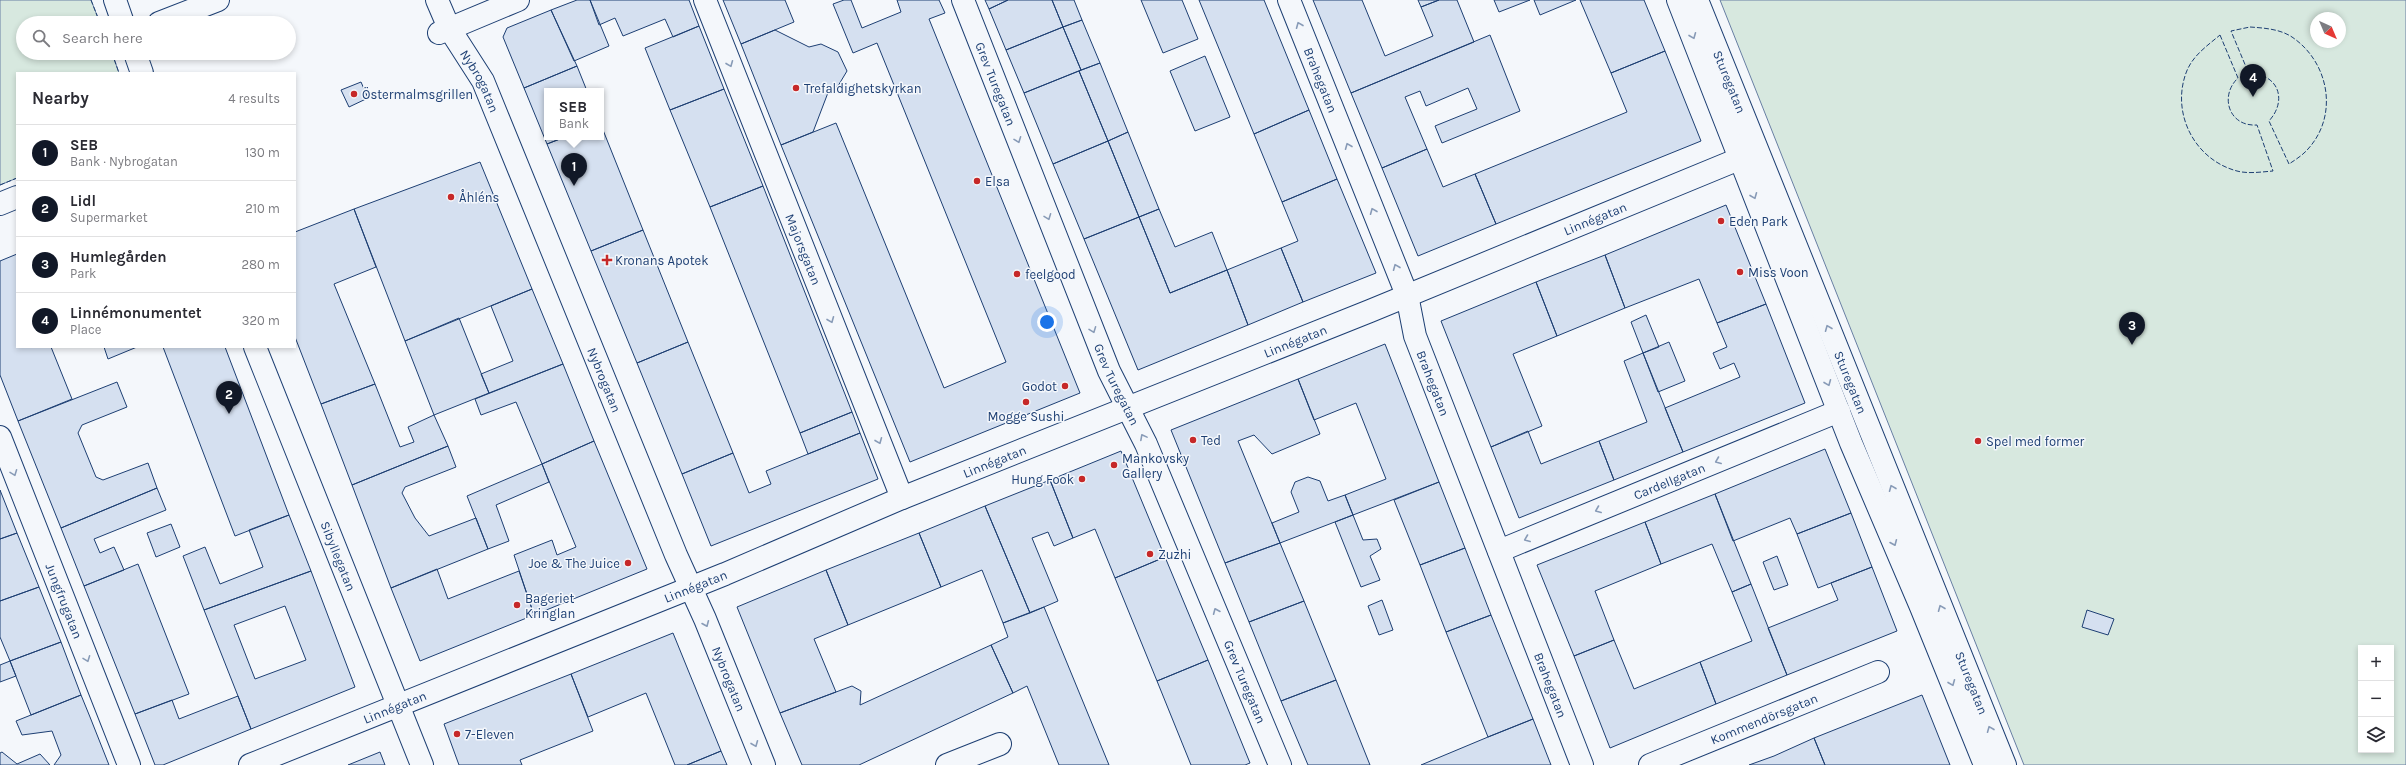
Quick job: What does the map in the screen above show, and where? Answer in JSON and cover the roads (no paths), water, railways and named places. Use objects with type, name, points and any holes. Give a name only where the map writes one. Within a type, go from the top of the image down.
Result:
[{"type":"street","points":[[115,0],[121,16]]},
{"type":"street","points":[[177,16],[218,0]]},
{"type":"street","name":"Nybrogatan","points":[[437,0],[444,31],[483,81],[764,765]]},
{"type":"street","points":[[444,31],[518,0]]},
{"type":"street","name":"Majorsgatan","points":[[704,0],[902,498]]},
{"type":"street","name":"Grev Turegatan","points":[[963,0],[1109,371],[1146,444],[1280,765]]},
{"type":"street","name":"Brahegatan","points":[[1289,0],[1407,295],[1415,336],[1582,765]]},
{"type":"street","name":"Sturegatan","points":[[1678,0],[1839,411],[1985,765]]},
{"type":"street","name":"Sturegatan","points":[[1697,0],[2005,765]]},
{"type":"street","points":[[137,60],[142,72]]},
{"type":"street","name":"Linnégatan","points":[[250,765],[690,588],[902,498],[1128,408],[1740,159]]},
{"type":"street","points":[[0,204],[16,197]]},
{"type":"street","name":"Sibyllegatan","points":[[255,348],[422,765]]},
{"type":"street","name":"Cardellgatan","points":[[1498,551],[1839,411]]},
{"type":"street","name":"Jungfrugatan","points":[[0,437],[129,765]]},
{"type":"street","name":"Kommendörsgatan","points":[[1650,765],[1878,672]]},
{"type":"street","points":[[947,765],[1000,744]]},
{"type":"place","name":"Trefaldighetskyrkan","points":[[796,88]]},
{"type":"place","name":"Östermalmsgrillen","points":[[354,94]]},
{"type":"place","name":"Linnémonumentet","points":[[2253,97]]},
{"type":"place","name":"Elsa","points":[[977,181]]},
{"type":"place","name":"SEB","points":[[574,186]]},
{"type":"place","name":"Åhléns","points":[[451,197]]},
{"type":"place","name":"Eden Park","points":[[1721,221]]},
{"type":"place","name":"Kronans Apotek","points":[[607,260]]},
{"type":"place","name":"Miss Voon","points":[[1740,272]]},
{"type":"place","name":"feelgood","points":[[1017,274]]},
{"type":"place","name":"Humlegården","points":[[2132,345]]},
{"type":"place","name":"Godot","points":[[1065,386]]},
{"type":"place","name":"Mogge Sushi","points":[[1026,402]]},
{"type":"place","name":"Lidl","points":[[229,414]]},
{"type":"place","name":"Ted","points":[[1193,440]]},
{"type":"place","name":"Spel med former","points":[[1978,441]]},
{"type":"place","name":"Mankovsky Gallery","points":[[1114,465]]},
{"type":"place","name":"Hung Fook","points":[[1082,479]]},
{"type":"place","name":"Zuzhi","points":[[1150,554]]},
{"type":"place","name":"Joe & The Juice","points":[[628,563]]},
{"type":"place","name":"Bageriet Kringlan","points":[[517,605]]},
{"type":"place","name":"7-Eleven","points":[[457,734]]}]
